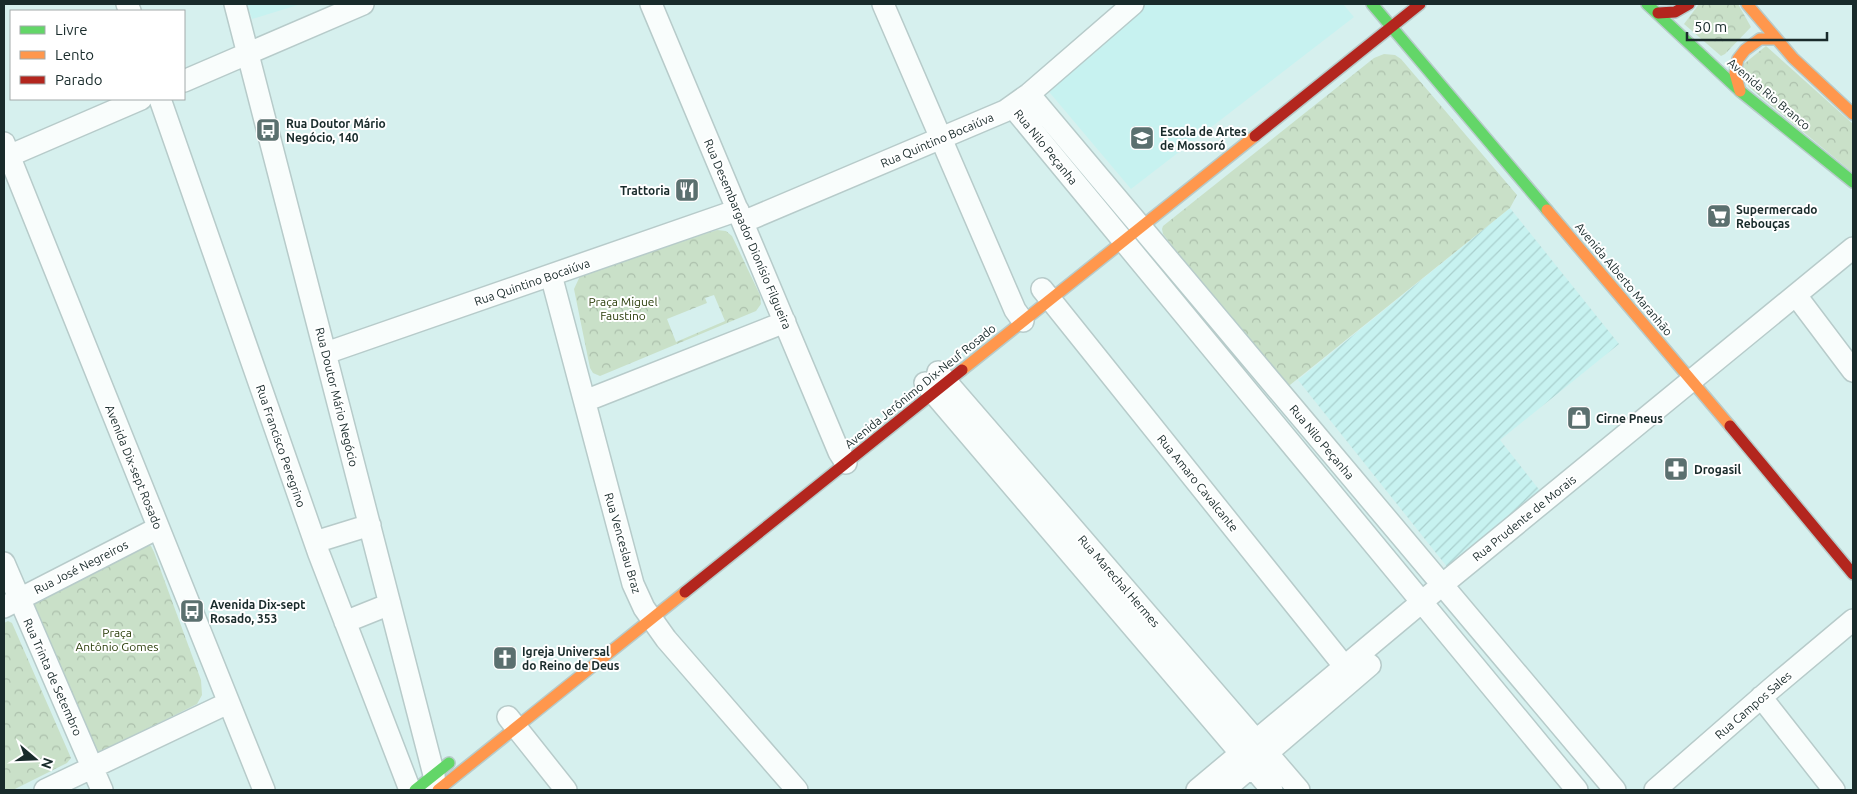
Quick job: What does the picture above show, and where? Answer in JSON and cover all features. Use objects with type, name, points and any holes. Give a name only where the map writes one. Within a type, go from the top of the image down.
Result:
[{"type":"main road","name":"Avenida Alberto Maranhão","points":[[1372,4],[1853,574]]},
{"type":"main road","name":"Avenida Jerônimo Dix-Neuf Rosado","points":[[415,790],[433,786],[510,720],[1044,291],[1138,217],[1420,4]]},
{"type":"main road","name":"Avenida Rio Branco","points":[[1647,4],[1740,90],[1853,182]]},
{"type":"main road","points":[[1658,13],[1670,14],[1679,12],[1689,4]]},
{"type":"main road","points":[[1747,4],[1793,58],[1853,114]]},
{"type":"main road","points":[[1740,90],[1735,73],[1738,59],[1745,50],[1760,39],[1776,39]]},
{"type":"main road","name":"Avenida Jerônimo Dix-Neuf Rosado","points":[[433,786],[456,758]]},
{"type":"street","name":"Rua Doutor Mário Negócio","points":[[235,4],[370,525],[433,786]]},
{"type":"street","points":[[185,81],[363,4]]},
{"type":"street","name":"Rua Desembargador Dionísio Filgueira","points":[[651,4],[841,454]]},
{"type":"street","points":[[883,4],[1017,313]]},
{"type":"street","name":"Rua Quintino Bocaiúva","points":[[326,353],[551,275],[741,216],[941,138],[1004,111],[1021,100],[1132,4]]},
{"type":"street","points":[[5,152],[139,100]]},
{"type":"street","name":"Rua Francisco Peregrino","points":[[160,100],[315,542],[410,790]]},
{"type":"street","name":"Rua Nilo Peçanha","points":[[1021,100],[1138,217],[1615,790]]},
{"type":"street","name":"Rua Nilo Peçanha","points":[[1021,100],[1115,236],[1577,790]]},
{"type":"street","name":"Avenida Dix-sept Rosado","points":[[5,152],[264,790]]},
{"type":"street","name":"Rua Prudente de Morais","points":[[1197,790],[1254,754],[1447,590],[1695,385],[1853,248]]},
{"type":"street","name":"Rua Prudente de Morais","points":[[1695,385],[1853,259]]},
{"type":"street","name":"Rua Venceslau Braz","points":[[551,275],[633,584],[646,611],[666,639],[797,790]]},
{"type":"street","name":"Rua Amaro Cavalcante","points":[[1044,291],[1349,673]]},
{"type":"street","points":[[1801,302],[1853,371]]},
{"type":"street","points":[[584,401],[785,322]]},
{"type":"street","name":"Rua Marechal Hermes","points":[[934,381],[1254,754],[1299,790]]},
{"type":"street","points":[[315,542],[370,525]]},
{"type":"street","name":"Rua José Negreiros","points":[[11,602],[158,528]]},
{"type":"street","name":"Rua Trinta de Setembro","points":[[4,563],[11,602],[102,790]]},
{"type":"street","points":[[345,622],[390,604]]},
{"type":"street","name":"Rua Campos Sales","points":[[1655,790],[1853,620]]},
{"type":"street","points":[[1761,698],[1834,790]]},
{"type":"street","points":[[45,790],[228,702]]},
{"type":"street","points":[[510,720],[566,790]]},
{"type":"street","name":"Rua Prudente de Morais","points":[[1224,790],[1254,754]]},
{"type":"street","name":"Rua Marechal Hermes","points":[[1254,754],[1272,790]]},
{"type":"shaded area","points":[[247,4],[301,4],[252,19]]},
{"type":"shaded area","name":"Escola de Artes de Mossoró","points":[[1142,4],[1343,4],[1354,17],[1131,189],[1045,87]]},
{"type":"shaded area","points":[[1510,208],[1619,344],[1500,440],[1541,492],[1448,568],[1298,380]]},
{"type":"green space","points":[[1699,4],[1738,4],[1751,27],[1721,56],[1684,24]]},
{"type":"green space","points":[[1766,46],[1853,124],[1853,173],[1749,87],[1740,67]]},
{"type":"green space","points":[[1384,54],[1395,55],[1401,59],[1517,195],[1510,208],[1285,389],[1163,234],[1162,229],[1163,226],[1374,58]]},
{"type":"green space","name":"Praça Miguel Faustino","points":[[717,230],[726,231],[732,236],[760,295],[761,304],[756,311],[600,376],[593,373],[590,368],[574,289],[581,274]],"holes":[[[714,295],[725,321],[676,342],[667,319],[707,303],[705,298]]]},
{"type":"green space","name":"Praça Antônio Gomes","points":[[144,543],[151,546],[154,552],[201,680],[202,695],[197,704],[101,752],[96,751],[33,607],[34,601]]},
{"type":"green space","points":[[8,621],[12,623],[71,758],[67,763],[13,790],[4,790],[4,623]]},
{"type":"traffic: fast","points":[[1372,4],[1547,210]]},
{"type":"traffic: fast","points":[[1647,4],[1740,91],[1853,182]]},
{"type":"traffic: fast","points":[[415,790],[449,763]]},
{"type":"traffic: slow","points":[[1747,4],[1793,58],[1853,114]]},
{"type":"traffic: slow","points":[[1740,91],[1735,73],[1738,59],[1745,50],[1760,39],[1776,39]]},
{"type":"traffic: slow","points":[[962,370],[1255,136]]},
{"type":"traffic: slow","points":[[1547,210],[1730,426]]},
{"type":"traffic: slow","points":[[438,790],[685,592]]},
{"type":"traffic: jam","points":[[1255,136],[1420,4]]},
{"type":"traffic: jam","points":[[1658,13],[1675,12],[1689,4]]},
{"type":"traffic: jam","points":[[685,592],[962,370]]},
{"type":"traffic: jam","points":[[1730,426],[1853,574]]},
{"type":"place","name":"Rua Doutor Mário Negócio, 140","points":[[268,130]]},
{"type":"place","name":"Escola de Artes de Mossoró","points":[[1142,138]]},
{"type":"place","name":"Trattoria","points":[[687,190]]},
{"type":"place","name":"Supermercado Rebouças","points":[[1719,216]]},
{"type":"place","name":"Cirne Pneus","points":[[1579,418]]},
{"type":"place","name":"Drogasil","points":[[1676,469]]},
{"type":"place","name":"Avenida Dix-sept Rosado, 353","points":[[192,611]]},
{"type":"place","name":"Igreja Universal do Reino de Deus","points":[[505,658]]}]
